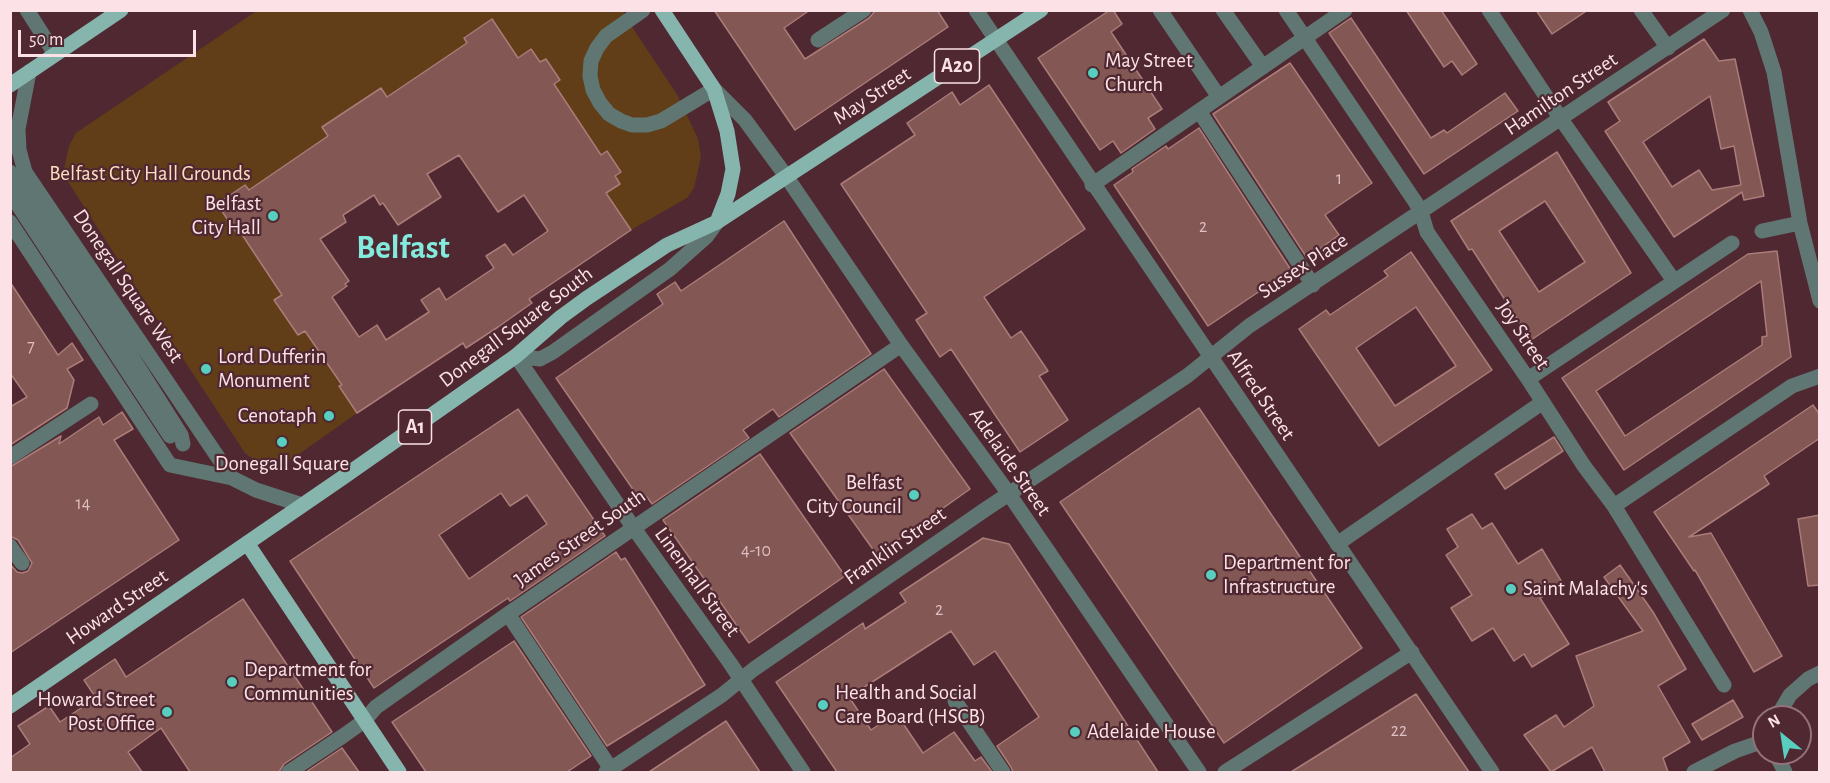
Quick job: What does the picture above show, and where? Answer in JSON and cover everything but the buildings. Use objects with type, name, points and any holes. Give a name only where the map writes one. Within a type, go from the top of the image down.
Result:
[{"type":"main road","points":[[10,85],[121,10]]},
{"type":"main road","points":[[662,10],[714,89],[727,131],[733,169],[728,194],[717,222]]},
{"type":"main road","name":"May Street","points":[[786,176],[1041,10]]},
{"type":"main road","name":"Donegall Square South","points":[[247,543],[516,356],[587,298],[667,245],[717,222],[786,176]]},
{"type":"main road","points":[[247,543],[399,772]]},
{"type":"main road","name":"Howard Street","points":[[10,705],[247,543]]},
{"type":"street","points":[[27,10],[55,54]]},
{"type":"street","points":[[643,10],[606,36],[591,61],[590,76],[593,90],[604,109],[621,122],[647,125],[661,121],[714,89]]},
{"type":"street","points":[[818,40],[864,10]]},
{"type":"street","name":"Alfred Street","points":[[976,10],[1092,185],[1492,772]]},
{"type":"street","points":[[1160,10],[1219,97]]},
{"type":"street","points":[[1223,10],[1263,67]]},
{"type":"street","name":"Joy Street","points":[[1286,10],[1421,212],[1427,232],[1528,379],[1584,466],[1614,506],[1724,685]]},
{"type":"street","points":[[1092,185],[1346,10]]},
{"type":"street","points":[[1489,10],[1674,280]]},
{"type":"street","points":[[1641,10],[1668,48]]},
{"type":"street","name":"Hamilton Street","points":[[1421,212],[1723,10]]},
{"type":"street","points":[[1750,10],[1761,32],[1774,72],[1800,223],[1814,257],[1820,301]]},
{"type":"street","name":"Donegall Square West","points":[[29,72],[18,129],[19,150],[25,172],[232,478]]},
{"type":"street","name":"Adelaide Street","points":[[714,89],[745,120],[786,176],[1199,772]]},
{"type":"street","points":[[1199,111],[1313,285]]},
{"type":"street","points":[[10,172],[81,276],[163,405],[181,435],[183,444],[172,439],[10,193]]},
{"type":"street","name":"Sussex Place","points":[[1210,358],[1249,326],[1421,212]]},
{"type":"street","points":[[10,222],[170,465],[232,478],[256,490],[302,505]]},
{"type":"street","points":[[516,356],[540,359],[553,352],[670,269],[706,237],[717,222]]},
{"type":"street","points":[[1762,231],[1800,223]]},
{"type":"street","points":[[1528,379],[1732,243]]},
{"type":"street","name":"James Street South","points":[[289,772],[364,721],[376,707],[508,614],[901,345]]},
{"type":"street","name":"Linenhall Street","points":[[516,356],[803,772]]},
{"type":"street","name":"Franklin Street","points":[[609,771],[1008,494],[1187,376],[1210,358]]},
{"type":"street","points":[[1614,506],[1792,386],[1820,376]]},
{"type":"street","points":[[1338,544],[1543,402]]},
{"type":"street","points":[[10,457],[91,404]]},
{"type":"street","points":[[10,546],[22,563]]},
{"type":"street","points":[[508,614],[609,771]]},
{"type":"street","points":[[1225,772],[1412,652]]},
{"type":"street","points":[[1784,705],[1790,695],[1808,679],[1820,673]]},
{"type":"street","points":[[955,701],[1003,772]]},
{"type":"street","points":[[1694,772],[1735,751],[1752,745]]},
{"type":"green space","name":"Belfast City Hall Grounds","points":[[258,10],[623,11],[678,96],[698,139],[701,157],[694,188],[687,198],[631,230],[605,194],[620,183],[532,50],[515,60],[492,19],[464,37],[467,43],[387,97],[380,88],[322,127],[328,136],[249,190],[245,185],[217,204],[235,231],[239,230],[282,295],[274,300],[298,335],[305,331],[342,385],[340,386],[357,413],[292,459],[274,463],[256,461],[245,453],[67,180],[64,169],[69,146],[76,133]]},
{"type":"place","name":"May Street Church","points":[[1093,73]]},
{"type":"place","name":"Belfast City Hall","points":[[273,216]]},
{"type":"place","name":"Lord Dufferin Monument","points":[[206,369]]},
{"type":"place","name":"Cenotaph","points":[[329,416]]},
{"type":"place","name":"Donegall Square","points":[[282,442]]},
{"type":"place","name":"Belfast City Council","points":[[914,495]]},
{"type":"place","name":"Department for Infrastructure","points":[[1211,575]]},
{"type":"place","name":"Saint Malachy's","points":[[1511,589]]},
{"type":"place","name":"Department for Communities","points":[[232,682]]},
{"type":"place","name":"Health and Social Care Board (HSCB)","points":[[823,705]]},
{"type":"place","name":"Howard Street Post Office","points":[[167,712]]},
{"type":"place","name":"Adelaide House","points":[[1075,732]]},
{"type":"district","name":"Belfast","points":[[403,248]]}]
